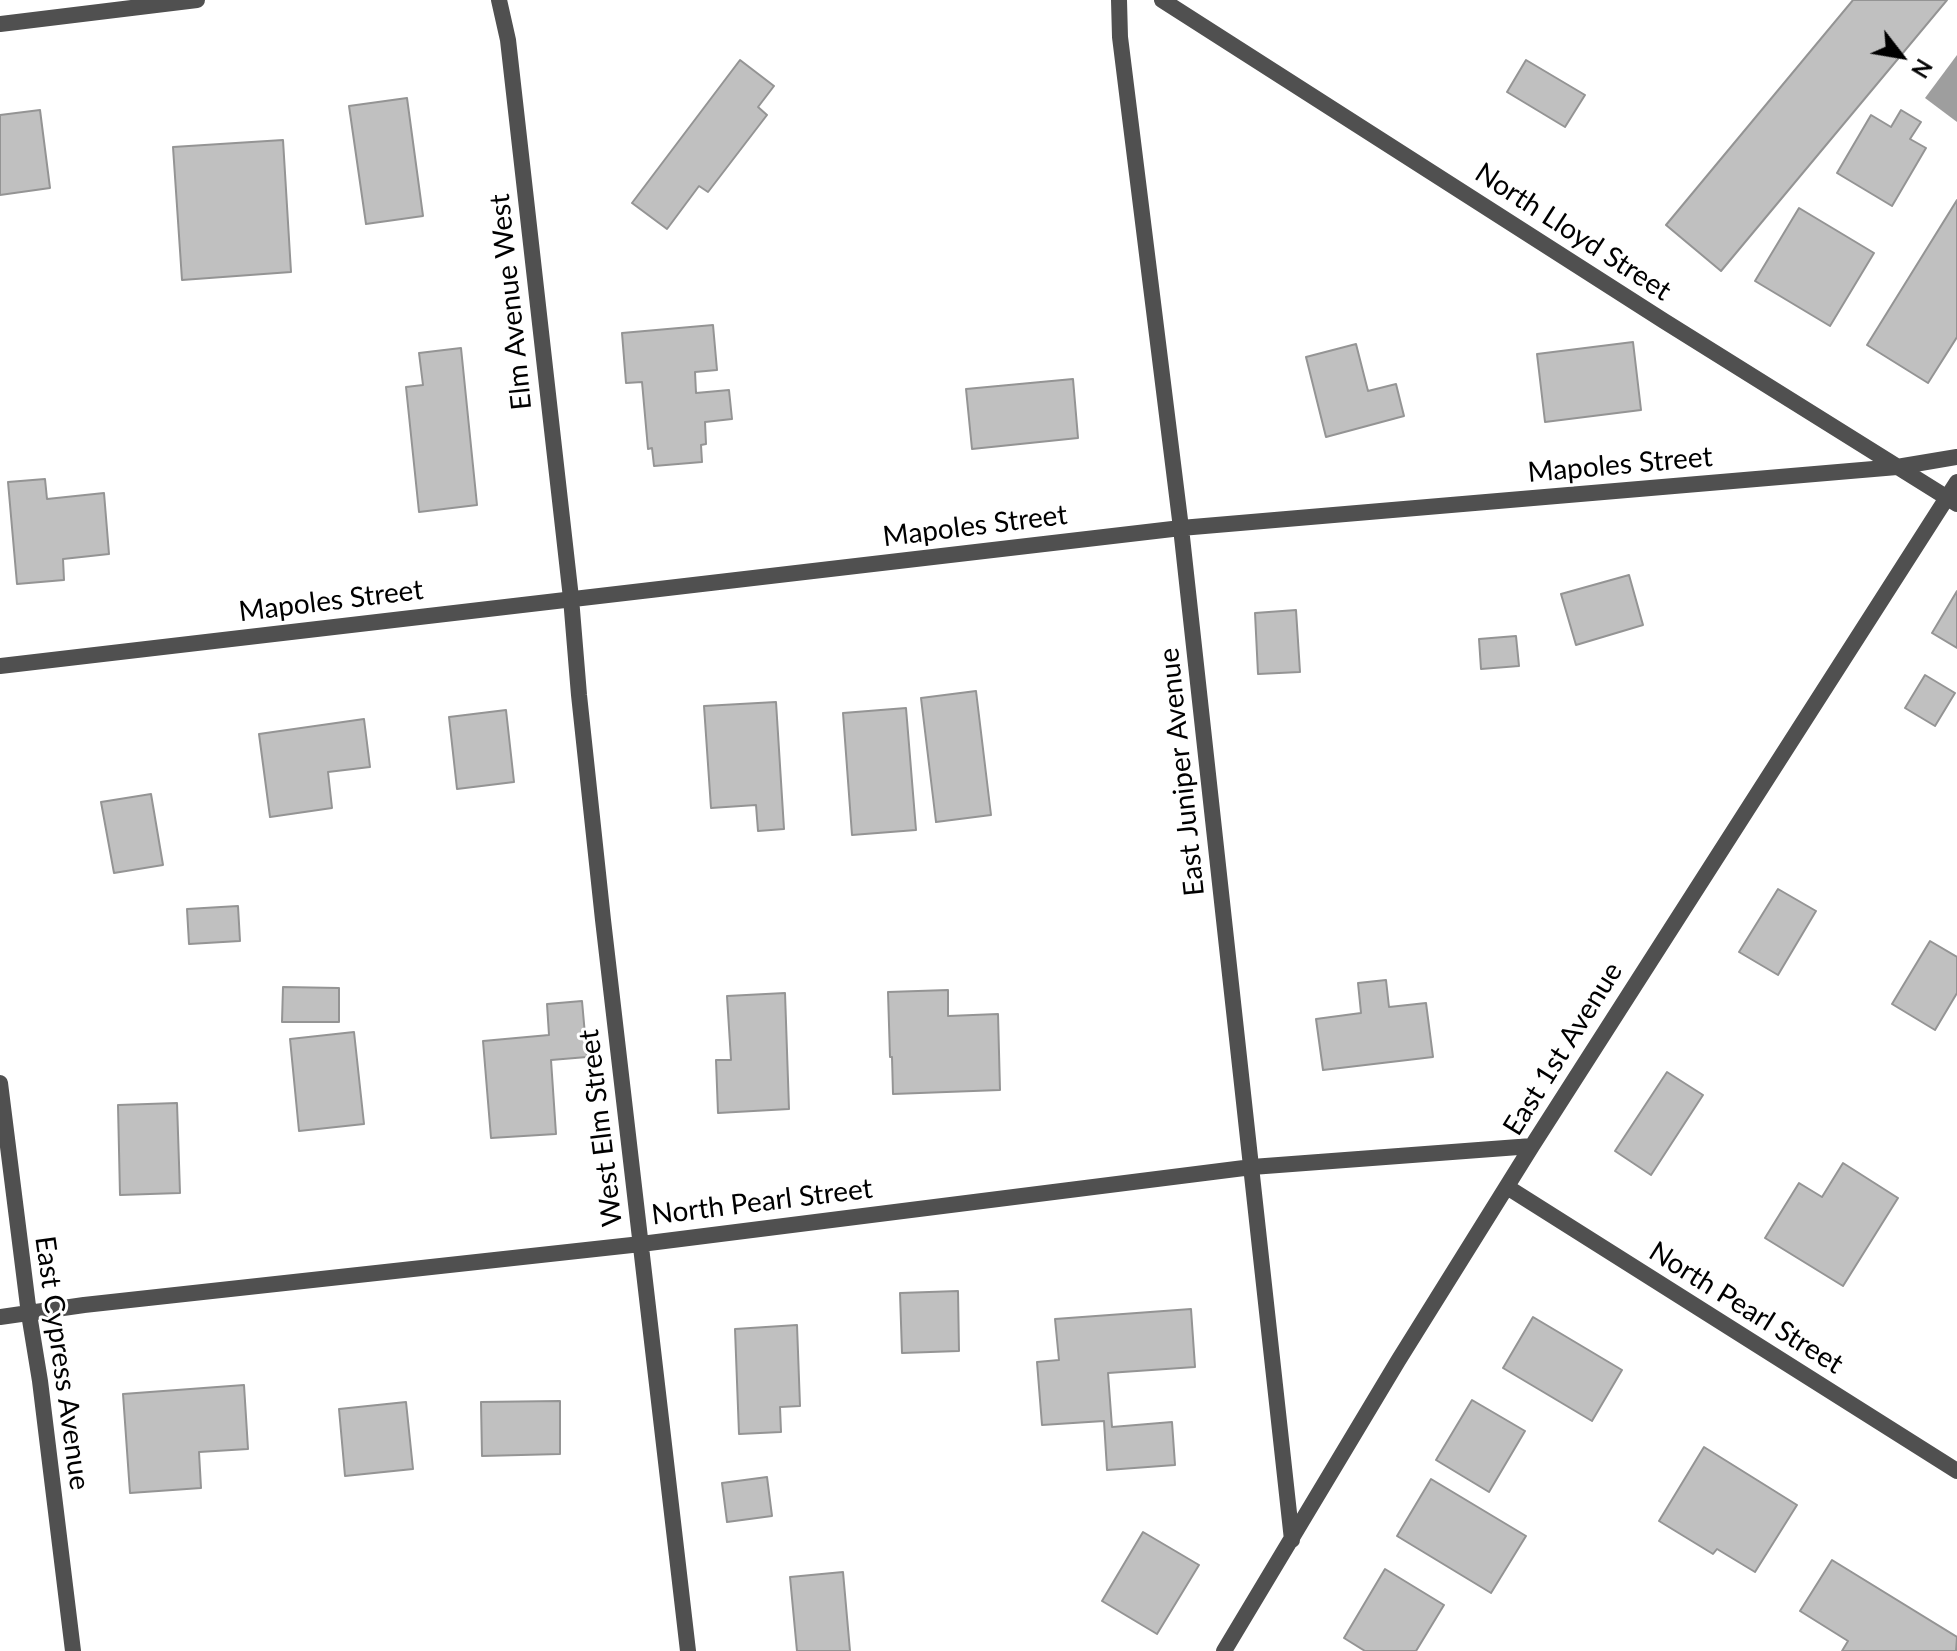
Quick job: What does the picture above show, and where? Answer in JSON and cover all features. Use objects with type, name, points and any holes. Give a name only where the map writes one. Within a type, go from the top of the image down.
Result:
[{"type":"street","points":[[0,24],[197,0]]},
{"type":"street","name":"Elm Avenue West","points":[[499,0],[508,40],[571,598]]},
{"type":"street","name":"East Juniper Avenue","points":[[1119,0],[1120,37],[1181,528],[1292,1540]]},
{"type":"street","name":"North Lloyd Street","points":[[1162,0],[1951,501]]},
{"type":"street","name":"Mapoles Street","points":[[0,666],[1181,528],[1897,467],[1957,457]]},
{"type":"street","name":"East 1st Avenue","points":[[1224,1651],[1398,1361],[1532,1146],[1951,501],[1957,482]]},
{"type":"street","name":"West Elm Street","points":[[571,598],[585,755],[688,1651]]},
{"type":"street","name":"East Cypress Avenue","points":[[0,1083],[73,1651]]},
{"type":"street","name":"North Pearl Street","points":[[0,1317],[641,1244],[1252,1167],[1532,1146]]},
{"type":"street","name":"North Pearl Street","points":[[1507,1187],[1957,1471]]},
{"type":"shaded area","points":[[1957,55],[1957,122],[1925,98]]},
{"type":"building","points":[[1853,0],[1947,0],[1721,271],[1666,225]]},
{"type":"building","points":[[740,60],[774,86],[758,107],[767,115],[708,192],[699,186],[667,229],[632,203]]},
{"type":"building","points":[[1526,60],[1585,95],[1565,127],[1507,92]]},
{"type":"building","points":[[407,98],[423,216],[366,224],[349,106]]},
{"type":"building","points":[[40,110],[50,188],[0,195],[0,115]]},
{"type":"building","points":[[1901,110],[1921,122],[1910,139],[1926,148],[1892,206],[1837,173],[1871,115],[1891,127]]},
{"type":"building","points":[[283,140],[291,272],[182,280],[173,147]]},
{"type":"building","points":[[1957,200],[1957,337],[1928,383],[1867,345]]},
{"type":"building","points":[[1799,208],[1874,253],[1830,326],[1755,281]]},
{"type":"building","points":[[713,325],[717,370],[695,372],[696,393],[729,390],[732,419],[705,422],[706,444],[701,445],[702,462],[654,466],[652,448],[648,449],[642,382],[626,383],[622,333]]},
{"type":"building","points":[[1633,342],[1641,410],[1545,422],[1537,354]]},
{"type":"building","points":[[1356,344],[1368,391],[1396,384],[1404,416],[1326,437],[1306,357]]},
{"type":"building","points":[[461,348],[477,505],[419,512],[406,387],[423,385],[419,353]]},
{"type":"building","points":[[1073,379],[1078,438],[972,449],[966,389]]},
{"type":"building","points":[[45,479],[47,499],[104,493],[109,554],[63,559],[64,580],[17,584],[8,482]]},
{"type":"building","points":[[1629,575],[1643,625],[1576,645],[1561,594]]},
{"type":"building","points":[[1957,591],[1957,648],[1932,633]]},
{"type":"building","points":[[1296,610],[1300,672],[1258,674],[1255,613]]},
{"type":"building","points":[[1516,636],[1519,666],[1481,669],[1479,639]]},
{"type":"building","points":[[1925,675],[1955,693],[1935,726],[1905,708]]},
{"type":"building","points":[[976,691],[991,815],[936,822],[921,698]]},
{"type":"building","points":[[776,702],[784,829],[758,831],[756,805],[711,808],[704,706]]},
{"type":"building","points":[[906,708],[916,830],[852,835],[843,713]]},
{"type":"building","points":[[506,710],[514,782],[457,789],[449,717]]},
{"type":"building","points":[[364,719],[370,767],[328,772],[332,808],[270,817],[259,734]]},
{"type":"building","points":[[151,794],[163,865],[114,873],[101,802]]},
{"type":"building","points":[[1778,889],[1816,911],[1778,975],[1739,952]]},
{"type":"building","points":[[238,906],[240,941],[189,944],[187,909]]},
{"type":"building","points":[[1930,941],[1957,957],[1957,993],[1935,1030],[1892,1004]]},
{"type":"building","points":[[1386,980],[1389,1007],[1426,1003],[1433,1057],[1323,1070],[1316,1019],[1361,1013],[1358,983]]},
{"type":"building","points":[[283,987],[339,988],[339,1022],[282,1022]]},
{"type":"building","points":[[948,990],[948,1016],[998,1014],[1000,1090],[893,1094],[888,992]]},
{"type":"building","points":[[785,993],[789,1109],[718,1113],[716,1060],[731,1060],[727,996]]},
{"type":"building","points":[[582,1001],[587,1057],[551,1060],[556,1134],[491,1138],[483,1041],[549,1035],[547,1004]]},
{"type":"building","points":[[354,1032],[364,1124],[299,1131],[290,1039]]},
{"type":"building","points":[[1667,1072],[1703,1095],[1651,1175],[1615,1151]]},
{"type":"building","points":[[177,1103],[180,1193],[120,1195],[118,1105]]},
{"type":"building","points":[[1843,1163],[1898,1198],[1843,1286],[1765,1238],[1799,1183],[1822,1197]]},
{"type":"building","points":[[958,1291],[959,1351],[902,1353],[900,1293]]},
{"type":"building","points":[[1191,1309],[1195,1367],[1108,1373],[1112,1427],[1172,1422],[1175,1465],[1107,1470],[1104,1421],[1042,1425],[1037,1362],[1059,1360],[1055,1319]]},
{"type":"building","points":[[1533,1317],[1622,1370],[1592,1421],[1503,1368]]},
{"type":"building","points":[[797,1325],[800,1406],[780,1407],[781,1432],[739,1434],[735,1329]]},
{"type":"building","points":[[244,1385],[248,1449],[199,1452],[201,1488],[130,1493],[123,1394]]},
{"type":"building","points":[[1472,1400],[1525,1431],[1489,1492],[1436,1460]]},
{"type":"building","points":[[560,1401],[560,1454],[482,1456],[481,1402]]},
{"type":"building","points":[[406,1402],[413,1469],[345,1476],[339,1409]]},
{"type":"building","points":[[1704,1447],[1797,1505],[1755,1572],[1717,1549],[1713,1554],[1659,1521]]},
{"type":"building","points":[[767,1477],[772,1516],[727,1522],[722,1483]]},
{"type":"building","points":[[1431,1479],[1526,1536],[1491,1593],[1397,1536]]},
{"type":"building","points":[[1143,1532],[1199,1565],[1157,1634],[1102,1601]]},
{"type":"building","points":[[1832,1560],[1957,1637],[1956,1651],[1842,1651],[1848,1641],[1800,1611]]},
{"type":"building","points":[[1385,1569],[1444,1605],[1416,1651],[1365,1651],[1344,1638]]},
{"type":"building","points":[[843,1572],[850,1651],[797,1651],[790,1577]]}]
